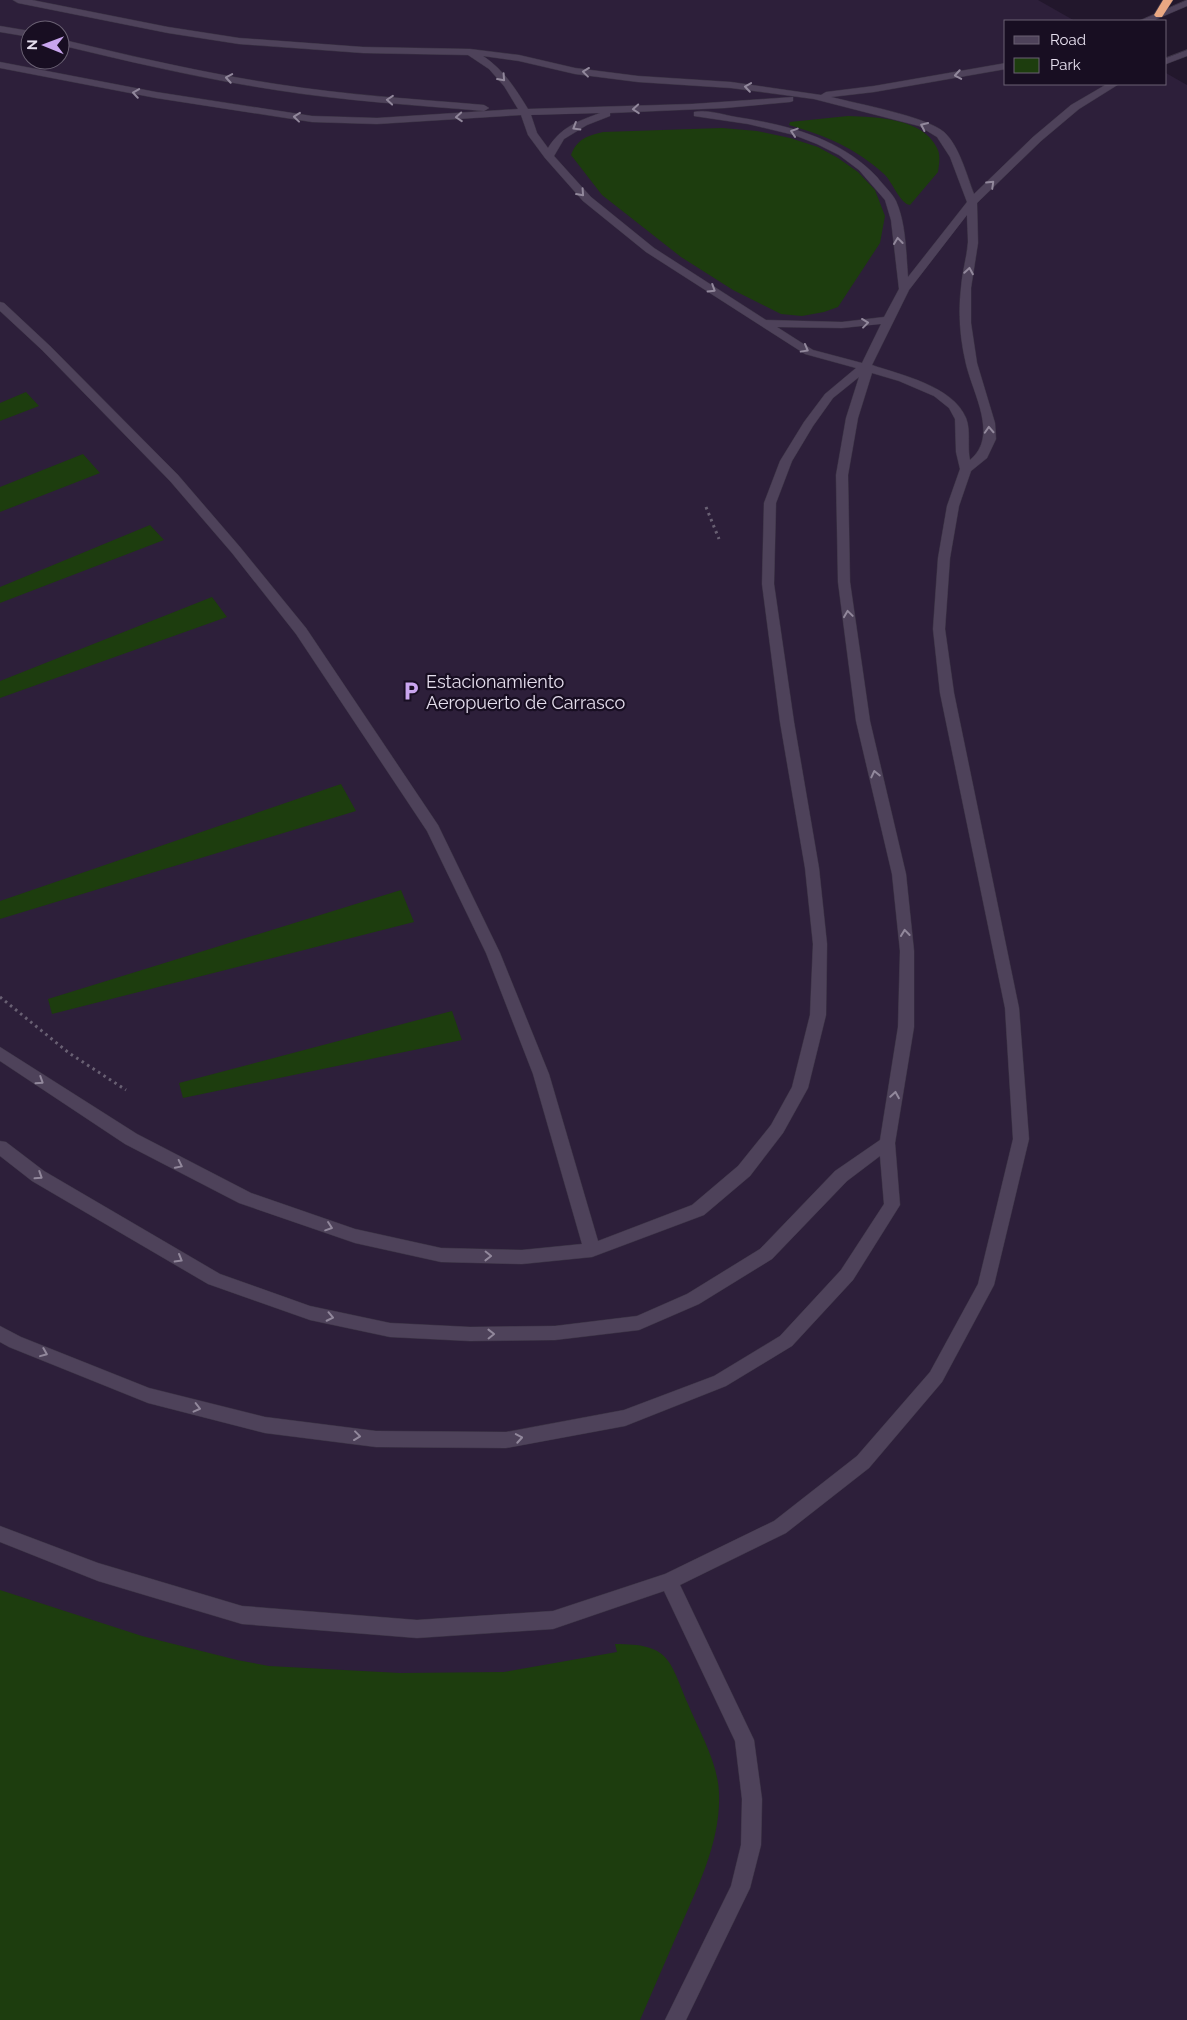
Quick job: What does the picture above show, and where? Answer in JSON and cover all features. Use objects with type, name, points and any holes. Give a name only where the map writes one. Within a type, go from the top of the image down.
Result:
[{"type":"highway","points":[[1159,15],[1168,0]]},
{"type":"lane","points":[[0,1534],[98,1572],[242,1615],[417,1629],[553,1620],[669,1581],[780,1527],[862,1462],[936,1378],[986,1284],[1021,1139],[1012,1008],[947,693],[939,629],[944,558],[953,506],[966,469],[983,455],[990,439],[989,423],[971,363],[965,323],[966,288],[973,243],[972,202],[956,157],[941,135],[923,124],[814,96],[731,85],[629,78],[575,71],[519,58],[470,52],[363,50],[239,41],[168,30],[18,0]]},
{"type":"lane","points":[[1146,20],[1187,3]]},
{"type":"lane","points":[[0,29],[20,32]]},
{"type":"lane","points":[[70,44],[151,64],[276,87],[526,112]]},
{"type":"lane","points":[[470,52],[492,67],[508,84],[526,112],[532,133],[586,199],[650,250],[809,352],[903,379],[938,394],[952,406],[961,419],[962,452],[966,469]]},
{"type":"lane","points":[[1167,61],[1187,53]]},
{"type":"lane","points":[[0,65],[130,92],[259,113],[328,120],[436,119],[526,112],[614,111],[738,105],[874,89],[1004,66]]},
{"type":"lane","points":[[0,1053],[131,1139],[162,1157],[245,1198],[355,1236],[441,1256],[522,1257],[592,1250],[698,1210],[744,1171],[777,1129],[800,1088],[818,1015],[820,944],[812,868],[787,722],[768,584],[770,503],[786,461],[808,424],[828,396],[865,367],[904,289],[972,202],[1037,139],[1075,107],[1112,85]]},
{"type":"lane","points":[[657,108],[747,120],[794,131],[832,147],[868,171],[891,202],[904,289]]},
{"type":"lane","points":[[549,156],[560,137],[583,123],[614,111]]},
{"type":"lane","points":[[0,305],[46,348],[174,478],[236,550],[301,631],[433,829],[493,954],[541,1074],[592,1250]]},
{"type":"lane","points":[[764,323],[842,325],[888,320]]},
{"type":"lane","points":[[0,1333],[15,1342],[148,1395],[266,1426],[376,1438],[506,1440],[625,1418],[720,1381],[786,1341],[847,1275],[892,1205],[887,1143],[906,1027],[907,951],[899,874],[863,721],[844,582],[842,475],[852,418],[866,374],[865,367]]},
{"type":"lane","points":[[0,1147],[38,1176],[214,1279],[310,1313],[373,1327],[390,1330],[470,1334],[555,1333],[639,1323],[693,1299],[766,1254],[841,1176],[887,1143]]},
{"type":"lane","points":[[669,1581],[744,1740],[752,1799],[751,1845],[740,1888],[675,2020]]},
{"type":"path","points":[[706,507],[719,539]]},
{"type":"path","points":[[0,997],[69,1053],[133,1094]]},
{"type":"shaded area","points":[[0,0],[1038,0],[1073,20],[1004,20],[1004,85],[1167,85],[1167,74],[1187,85],[1187,2020],[0,2020]]},
{"type":"green space","points":[[848,116],[872,117],[910,125],[921,130],[937,148],[939,154],[938,172],[910,205],[906,204],[899,197],[887,177],[862,156],[839,143],[789,125],[790,122]]},
{"type":"green space","points":[[722,128],[757,131],[790,138],[818,147],[858,172],[875,190],[885,216],[880,243],[838,307],[802,316],[781,314],[733,290],[681,257],[602,195],[571,155],[576,145],[583,139],[603,132]]},
{"type":"green space","points":[[26,392],[39,406],[0,421],[0,403]]},
{"type":"green space","points":[[83,454],[100,473],[0,512],[0,487]]},
{"type":"green space","points":[[150,525],[164,540],[0,603],[0,587]]},
{"type":"green space","points":[[212,597],[227,617],[0,698],[0,681]]},
{"type":"green space","points":[[341,784],[356,811],[0,919],[0,901]]},
{"type":"green space","points":[[401,890],[414,922],[52,1014],[48,999]]},
{"type":"green space","points":[[452,1011],[462,1040],[183,1098],[179,1083]]},
{"type":"green space","points":[[0,1590],[142,1636],[237,1660],[269,1666],[400,1673],[504,1672],[617,1652],[615,1644],[647,1647],[657,1651],[671,1665],[712,1758],[718,1781],[719,1811],[712,1846],[701,1880],[640,2020],[0,2020]]},
{"type":"place","name":"Estacionamiento Aeropuerto de Carrasco","points":[[411,691]]}]
